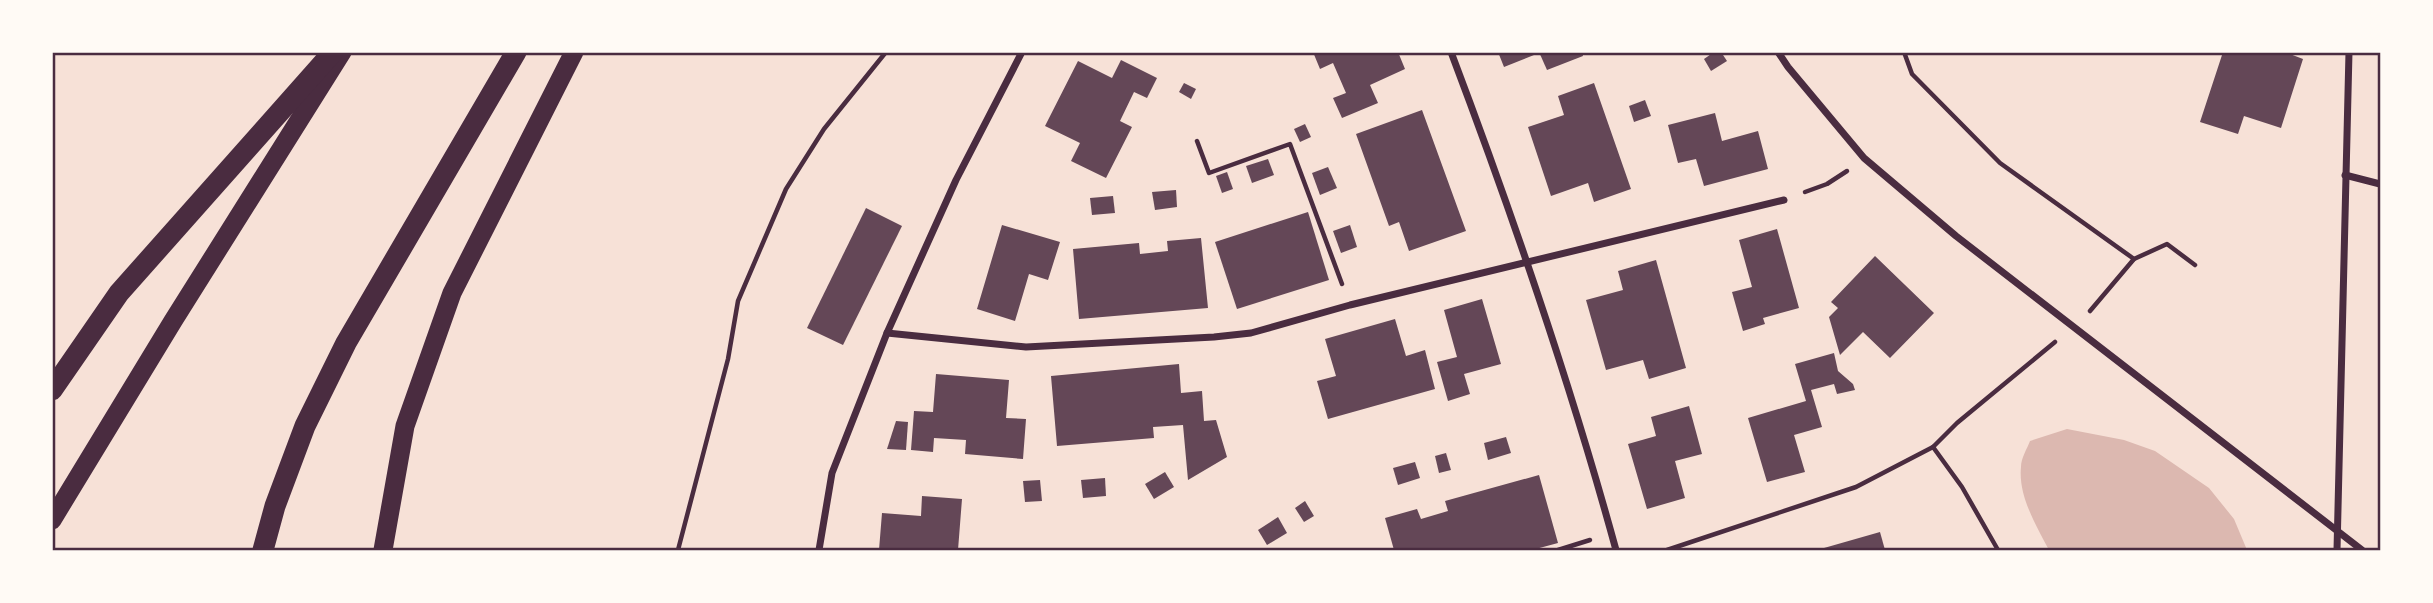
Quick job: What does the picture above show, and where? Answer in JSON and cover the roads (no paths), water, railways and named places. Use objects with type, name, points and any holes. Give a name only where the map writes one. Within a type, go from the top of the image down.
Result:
[{"type":"highway","points":[[52,390],[119,293],[333,52]]},
{"type":"highway","points":[[52,520],[342,52]]},
{"type":"highway","points":[[262,551],[275,506],[305,426],[346,342],[516,52]]},
{"type":"highway","points":[[383,551],[405,426],[452,293],[574,52]]},
{"type":"street","points":[[819,551],[832,473],[887,333],[956,180],[1022,52]]},
{"type":"street","points":[[1451,52],[1527,264],[1616,551]]},
{"type":"street","points":[[1778,52],[1864,158],[1956,236],[2362,551]]},
{"type":"street","points":[[2337,551],[2349,52]]},
{"type":"street","points":[[2345,175],[2381,184]]},
{"type":"street","points":[[887,333],[1026,347],[1251,333],[1350,304],[1527,264],[1784,200]]}]
